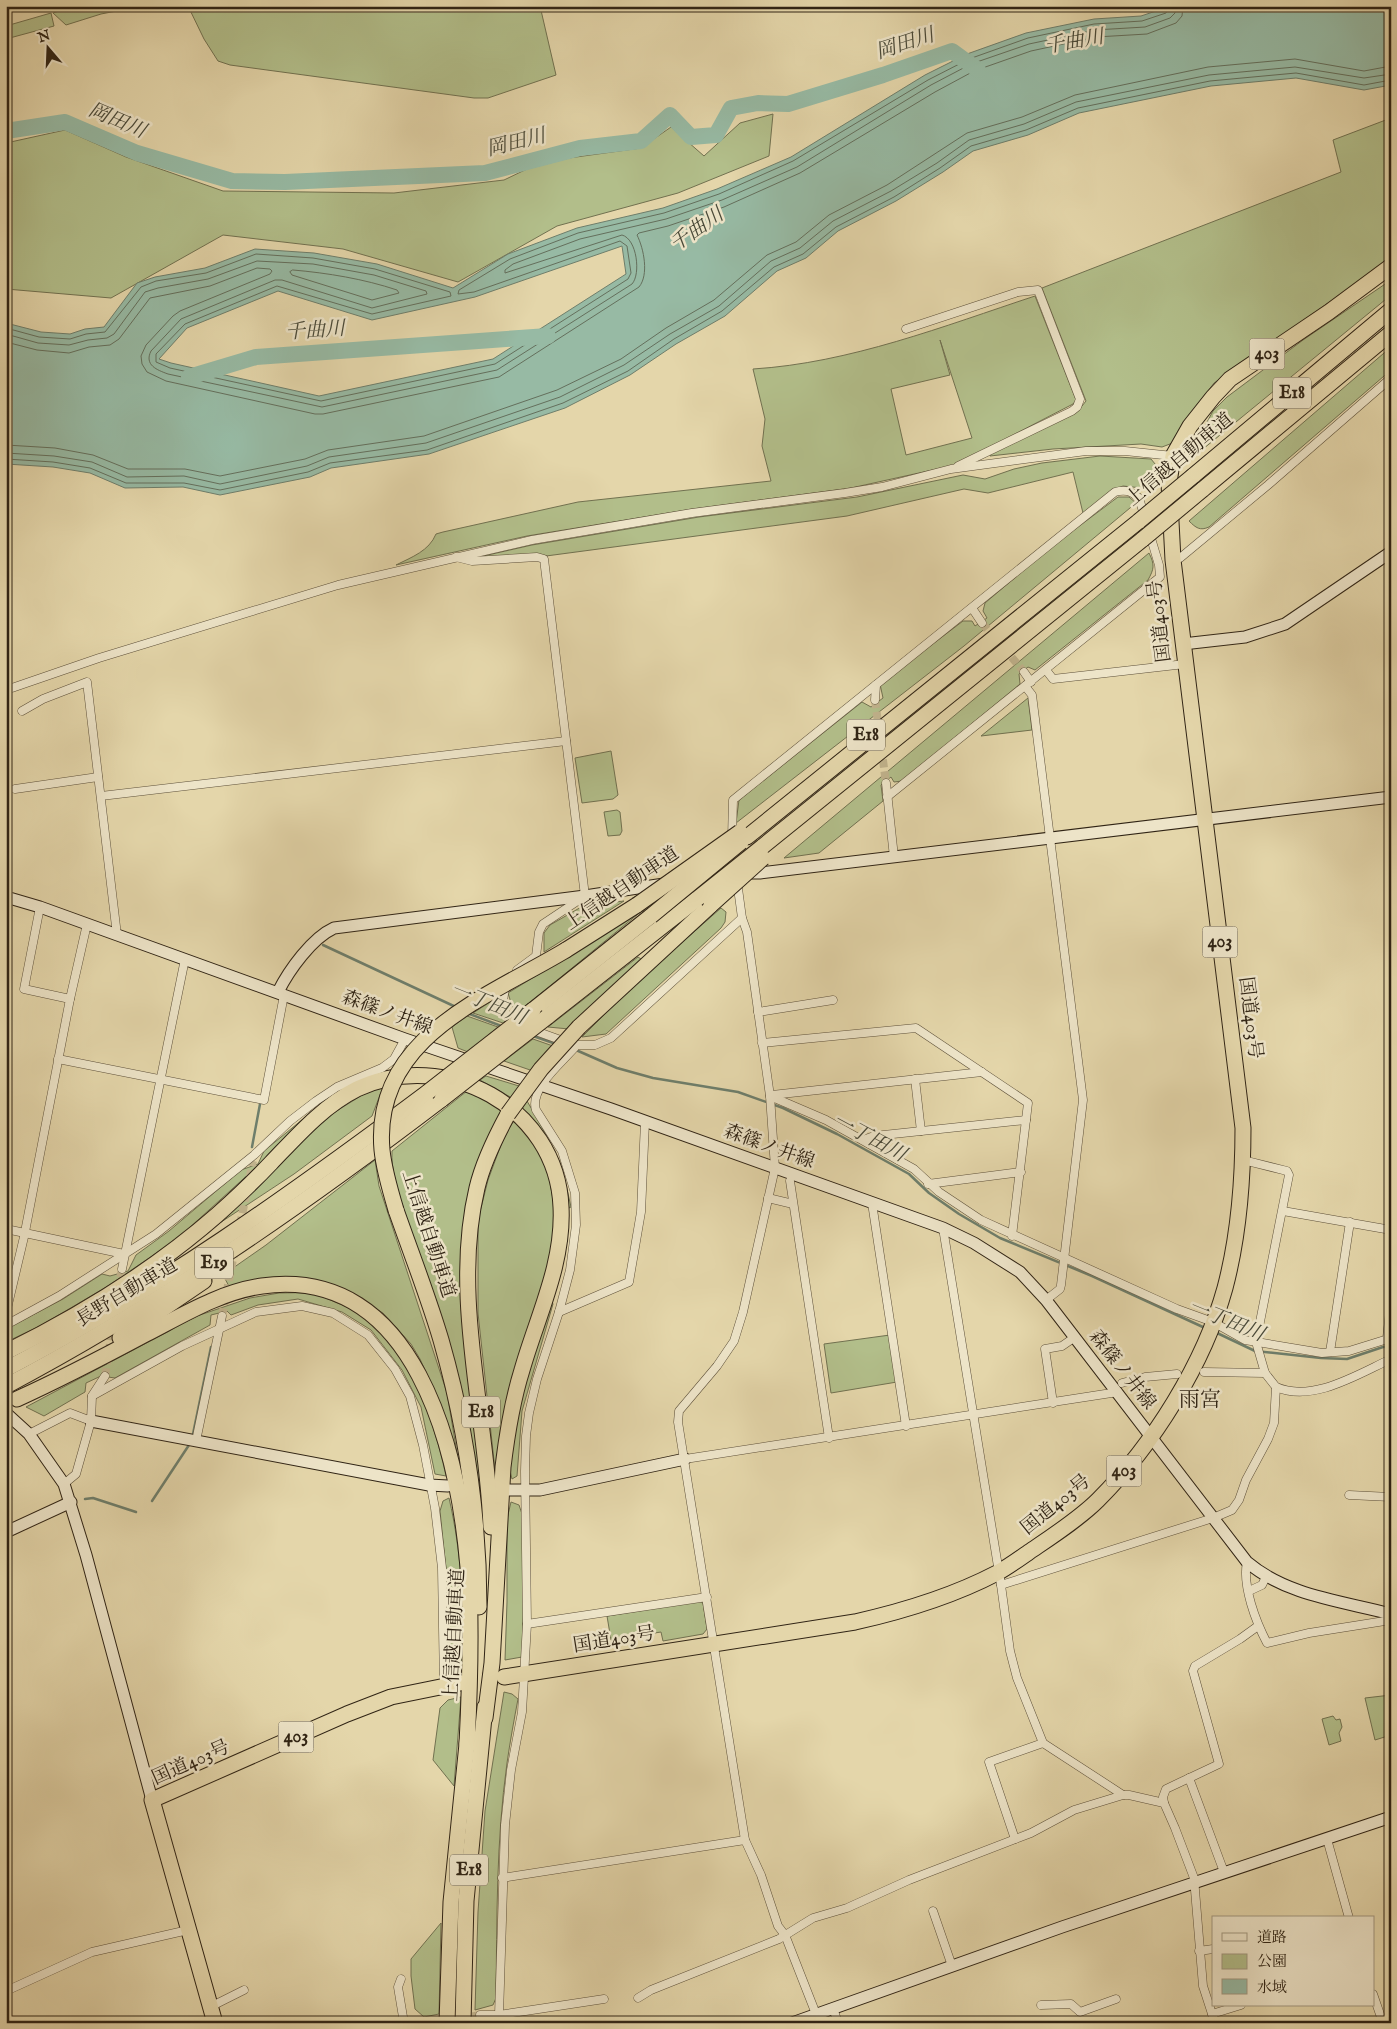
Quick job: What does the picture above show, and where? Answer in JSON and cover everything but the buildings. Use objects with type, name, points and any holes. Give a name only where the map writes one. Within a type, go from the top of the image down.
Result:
[{"type":"highway","name":"国道403号","points":[[504,1677],[729,1642],[756,1630],[848,1616],[878,1617],[1000,1579],[1097,1501],[1137,1456],[1168,1413],[1211,1327],[1224,1291],[1235,1244],[1243,1160],[1243,1128],[1240,1100],[1185,664],[1170,522],[1169,483],[1173,456],[1190,426],[1212,397],[1230,379],[1329,312],[1391,266]]},
{"type":"highway","name":"上信越自動車道","points":[[408,1116],[428,1092],[651,916],[744,835],[993,639],[1193,476],[1391,310]]},
{"type":"highway","name":"上信越自動車道","points":[[408,1116],[442,1099],[547,1017],[704,902],[1391,333]]},
{"type":"highway","name":"上信越自動車道","points":[[447,2023],[451,1902],[468,1744],[479,1610],[478,1546],[472,1482],[458,1406],[441,1341],[396,1210],[384,1164],[382,1134],[389,1096],[407,1058],[427,1036],[458,1011],[566,950],[744,835]]},
{"type":"highway","name":"上信越自動車道","points":[[463,2023],[466,1901],[485,1718],[492,1605],[491,1535],[487,1469],[472,1335],[468,1267],[469,1237],[477,1186],[494,1139],[508,1114],[540,1069],[579,1027],[704,902]]},
{"type":"highway","points":[[65,1322],[124,1285],[186,1241],[243,1192],[313,1121],[358,1089],[390,1078],[438,1076],[487,1092],[515,1111],[538,1139],[547,1154],[559,1188],[561,1227],[555,1266],[521,1371],[506,1438],[492,1663],[485,1718]]},
{"type":"highway","points":[[6,1352],[121,1292],[186,1254],[428,1092]]},
{"type":"highway","name":"長野自動車道","points":[[6,1386],[130,1316],[211,1265],[314,1195],[408,1116]]},
{"type":"highway","name":"長野自動車道","points":[[6,1369],[114,1309],[202,1254],[320,1172],[408,1116]]},
{"type":"highway","points":[[12,1402],[99,1351],[166,1308],[238,1256],[314,1195]]},
{"type":"highway","points":[[12,1402],[59,1381],[199,1306],[242,1290],[281,1284],[303,1285],[342,1296],[360,1306],[391,1332],[416,1369],[437,1414],[452,1468],[464,1531],[470,1604],[471,1651],[468,1744]]},
{"type":"highway","name":"国道403号","points":[[215,2023],[152,1800],[347,1714],[391,1697],[460,1683]]},
{"type":"street","points":[[906,329],[1018,292],[1038,290],[1080,399],[1077,407],[1072,411],[951,469]]},
{"type":"street","points":[[1180,558],[1268,485],[1391,378]]},
{"type":"street","points":[[6,690],[15,689],[99,658],[338,585],[532,540],[682,514],[882,487],[951,469],[1086,450],[1125,451],[1173,456]]},
{"type":"street","points":[[816,2014],[785,1935],[778,1926],[761,1875],[745,1840],[678,1422],[679,1411],[717,1366],[734,1341],[743,1312],[775,1168],[770,1100],[731,832],[733,800],[1116,492],[1122,490],[1134,493],[1139,498],[1159,565],[1160,577],[887,797]]},
{"type":"street","points":[[1183,644],[1245,637],[1285,624],[1391,552]]},
{"type":"street","points":[[454,557],[472,561],[537,557],[544,559],[585,896]]},
{"type":"street","points":[[972,608],[982,622]]},
{"type":"street","points":[[1046,670],[1053,679],[1185,664]]},
{"type":"street","points":[[1024,672],[1032,695],[1083,1100],[1060,1289],[1046,1300]]},
{"type":"street","points":[[22,711],[43,699],[87,682],[117,935]]},
{"type":"street","points":[[875,700],[876,685]]},
{"type":"street","points":[[6,696],[15,689]]},
{"type":"street","points":[[100,796],[566,741]]},
{"type":"street","points":[[15,788],[98,777]]},
{"type":"street","points":[[886,783],[894,857]]},
{"type":"street","points":[[58,1059],[264,1100],[281,993],[310,946],[322,934],[334,928],[585,896],[736,873],[760,873],[1391,797]]},
{"type":"street","points":[[585,896],[543,924],[539,932],[536,956],[508,977],[503,997],[503,1007],[512,1022],[574,1048],[595,1045],[611,1038],[742,918]]},
{"type":"street","name":"森篠ノ井線","points":[[6,897],[40,907],[405,1039],[541,1085],[943,1228],[974,1243],[1020,1272],[1046,1300],[1075,1337],[1120,1388],[1151,1437],[1247,1562],[1266,1577],[1284,1585],[1335,1602],[1391,1614]]},
{"type":"street","points":[[40,907],[24,989],[70,999]]},
{"type":"street","points":[[6,1313],[87,924]]},
{"type":"street","points":[[122,1269],[185,959]]},
{"type":"street","points":[[758,1012],[833,1000]]},
{"type":"street","points":[[762,1043],[916,1028],[1028,1103],[1012,1236]]},
{"type":"street","points":[[6,1325],[59,1296],[156,1234],[253,1158],[290,1121],[337,1087],[382,1068],[394,1059],[405,1039]]},
{"type":"street","points":[[500,2019],[502,1878],[508,1790],[522,1712],[527,1624],[525,1471],[529,1413],[547,1343],[559,1312],[574,1249],[576,1225],[574,1192],[562,1151],[534,1104],[541,1085],[574,1048]]},
{"type":"street","points":[[770,1100],[915,1079],[982,1072]]},
{"type":"street","points":[[915,1079],[920,1131]]},
{"type":"street","points":[[770,1100],[826,1120],[863,1140],[914,1169],[928,1184],[981,1220],[1012,1236],[1177,1309],[1211,1327],[1245,1340],[1258,1349],[1322,1352],[1349,1351],[1389,1338],[1391,1302]]},
{"type":"street","points":[[863,1140],[874,1136],[1026,1120]]},
{"type":"street","points":[[559,1312],[629,1282],[642,1212],[645,1122]]},
{"type":"street","points":[[1243,1160],[1287,1170],[1289,1175],[1258,1349],[1266,1373],[1276,1387],[1285,1390],[1313,1391],[1340,1382],[1391,1359]]},
{"type":"street","points":[[928,1184],[1021,1172]]},
{"type":"street","points":[[790,1181],[829,1438]]},
{"type":"street","points":[[768,1198],[793,1204]]},
{"type":"street","points":[[872,1203],[906,1426]]},
{"type":"street","points":[[1282,1211],[1391,1230]]},
{"type":"street","points":[[1330,1352],[1350,1222]]},
{"type":"street","points":[[943,1228],[1010,1651],[1017,1678],[1043,1743],[1123,1795]]},
{"type":"street","points":[[6,1229],[124,1254]]},
{"type":"street","points":[[92,1396],[182,1346],[256,1312],[302,1306],[333,1313],[368,1334],[395,1369],[410,1396],[423,1445],[429,1485],[435,1508],[442,1568],[444,1686]]},
{"type":"street","points":[[196,1441],[222,1316]]},
{"type":"street","points":[[1053,1403],[1045,1349],[1062,1346],[1075,1337]]},
{"type":"street","points":[[1204,1372],[1266,1373]]},
{"type":"street","points":[[509,1490],[540,1490],[685,1459],[1053,1403],[1120,1388],[1145,1377],[1177,1374]]},
{"type":"street","points":[[64,1484],[76,1474],[91,1421],[92,1396],[105,1376]]},
{"type":"street","points":[[1000,1579],[1213,1518],[1232,1510],[1239,1500],[1246,1480],[1268,1439],[1274,1423],[1276,1387]]},
{"type":"street","points":[[6,1413],[29,1434],[64,1484],[71,1502],[152,1800]]},
{"type":"street","points":[[29,1434],[70,1413],[91,1421],[429,1485],[448,1486]]},
{"type":"street","points":[[1349,1496],[1391,1497]]},
{"type":"street","points":[[6,1532],[71,1502]]},
{"type":"street","points":[[1247,1562],[1245,1574],[1258,1626],[1267,1644],[1309,1633],[1391,1620]]},
{"type":"street","points":[[1249,1590],[1262,1585],[1266,1577]]},
{"type":"street","points":[[527,1624],[707,1597]]},
{"type":"street","points":[[1215,2023],[1203,1986],[1194,1883],[1176,1828],[1163,1797],[1166,1789],[1219,1764],[1193,1671],[1195,1666],[1258,1626]]},
{"type":"street","points":[[1015,1839],[989,1762],[1043,1743]]},
{"type":"street","points":[[1189,1778],[1224,1872]]},
{"type":"street","points":[[638,1998],[651,1990],[785,1935],[813,1918],[847,1908],[909,1880],[1015,1839],[1074,1810],[1123,1795],[1164,1803]]},
{"type":"street","points":[[792,2023],[1062,1927],[1391,1817]]},
{"type":"street","points":[[1328,1839],[1348,1916]]},
{"type":"street","points":[[502,1878],[745,1840]]},
{"type":"street","points":[[933,1910],[952,1966]]},
{"type":"street","points":[[6,1991],[92,1952],[188,1930]]},
{"type":"street","points":[[1199,1952],[1212,1949]]},
{"type":"street","points":[[402,1979],[398,1987],[404,2023]]},
{"type":"street","points":[[209,2007],[244,1990]]},
{"type":"street","points":[[1374,1997],[1383,2023]]},
{"type":"street","points":[[480,2016],[500,2019],[604,1999]]},
{"type":"street","points":[[1041,2005],[1072,2004],[1080,2012],[1112,2003]]},
{"type":"street","points":[[1212,2014],[1238,2006]]},
{"type":"street","points":[[833,2008],[838,2023]]},
{"type":"green space","points":[[74,6],[142,6],[101,14],[66,25],[53,13]]},
{"type":"green space","points":[[188,6],[540,6],[556,75],[488,98],[474,98],[230,65],[218,61],[204,39]]},
{"type":"green space","points":[[51,13],[54,26],[6,39],[6,26]]},
{"type":"green space","points":[[773,114],[769,156],[678,193],[557,226],[458,282],[343,249],[223,235],[111,298],[6,289],[6,143],[65,130],[126,157],[223,191],[394,193],[504,180],[527,169],[569,158],[641,148],[671,127],[704,156],[740,123]]},
{"type":"green space","points":[[1391,118],[1391,259],[1214,383],[1182,425],[1176,439],[1170,444],[1162,447],[1141,444],[1053,449],[990,456],[991,451],[1078,411],[1086,401],[1042,288],[1341,172],[1333,140]]},
{"type":"green space","points":[[1391,280],[1391,295],[1186,461],[1213,411],[1227,397],[1303,340]]},
{"type":"green space","points":[[1035,296],[1076,400],[1073,404],[955,465],[851,488],[693,509],[527,536],[396,565],[419,553],[429,545],[436,534],[443,532],[578,502],[771,481],[762,446],[765,419],[753,369],[825,359],[896,342]],"holes":[[[940,340],[972,438],[906,455],[891,389],[950,375]]]},
{"type":"green space","points":[[1391,347],[1391,370],[1209,527],[1198,528],[1189,521]]},
{"type":"green space","points":[[1100,456],[1151,459],[1160,470],[1158,486],[1142,488],[1123,486],[1111,491],[1083,513],[1073,472],[988,493],[964,489],[847,516],[546,556],[534,554],[479,557],[532,545],[699,517],[857,497],[963,475],[985,479],[1014,469],[1042,463]]},
{"type":"green space","points":[[1118,497],[1129,497],[1136,503],[964,646],[736,823],[739,800],[862,702],[871,707],[883,698],[880,684],[963,621],[972,621],[975,626],[987,618],[983,611],[985,603],[1050,548]]},
{"type":"green space","points":[[1149,553],[1153,567],[1148,580],[1035,670],[1028,667],[1019,674],[1020,684],[902,781],[894,782],[891,777],[881,785],[883,801],[819,853],[784,858]]},
{"type":"green space","points":[[1028,698],[1032,730],[981,736]]},
{"type":"green space","points":[[611,751],[618,795],[613,799],[582,803],[575,758]]},
{"type":"green space","points":[[617,810],[620,812],[622,831],[620,835],[608,836],[604,812]]},
{"type":"green space","points":[[624,901],[544,952],[544,933],[550,925],[583,906]]},
{"type":"green space","points":[[721,908],[726,912],[725,922],[721,928],[606,1034],[582,1037],[637,982]]},
{"type":"green space","points":[[643,910],[517,1013],[512,1006],[508,993]]},
{"type":"green space","points":[[638,957],[641,959],[569,1029],[548,1027]]},
{"type":"green space","points":[[498,997],[498,1011],[505,1022],[503,1023],[473,1013]]},
{"type":"green space","points":[[467,1016],[498,1027],[468,1052],[458,1048],[452,1027]]},
{"type":"green space","points":[[533,1039],[553,1046],[533,1071],[504,1061]]},
{"type":"green space","points":[[486,1076],[519,1086],[512,1098],[480,1080]]},
{"type":"green space","points":[[383,1087],[372,1116],[294,1174],[206,1232],[327,1117],[367,1092]]},
{"type":"green space","points":[[467,1091],[503,1108],[469,1195],[483,1501],[473,1457],[401,1203],[392,1164],[392,1151]]},
{"type":"green space","points":[[527,1101],[548,1139],[559,1165],[568,1192],[571,1207],[569,1208],[565,1186],[522,1109]]},
{"type":"green space","points":[[314,1110],[285,1141],[177,1239],[108,1286],[40,1326],[6,1342],[6,1329],[63,1299],[102,1274],[110,1276],[128,1271],[136,1255],[169,1231],[241,1170],[258,1164],[264,1151]]},
{"type":"green space","points":[[516,1118],[546,1160],[557,1222],[549,1264],[496,1479],[478,1313],[478,1220],[488,1180],[505,1134]]},
{"type":"green space","points":[[375,1160],[379,1186],[447,1393],[459,1465],[435,1392],[420,1359],[411,1344],[383,1313],[340,1289],[319,1282],[231,1290],[223,1275],[266,1245]]},
{"type":"green space","points":[[279,1293],[305,1293],[321,1296],[359,1314],[380,1331],[397,1351],[423,1398],[440,1450],[446,1476],[435,1474],[421,1407],[402,1370],[371,1330],[342,1312],[298,1299],[258,1305],[231,1315],[227,1311],[211,1315],[210,1325],[115,1378],[101,1376],[86,1383],[85,1392],[44,1416],[26,1407],[197,1316],[250,1298]]},
{"type":"green space","points":[[551,1300],[553,1304],[522,1411],[517,1476],[512,1479],[509,1467],[520,1397]]},
{"type":"green space","points":[[890,1335],[897,1382],[831,1393],[824,1344]]},
{"type":"green space","points":[[449,1498],[457,1540],[463,1624],[463,1667],[454,1668],[447,1657],[446,1569],[440,1511],[443,1501]]},
{"type":"green space","points":[[511,1502],[519,1505],[523,1517],[524,1602],[522,1657],[505,1660],[507,1519]]},
{"type":"green space","points":[[700,1601],[703,1603],[707,1629],[703,1634],[663,1641],[661,1632],[611,1640],[607,1616]]},
{"type":"green space","points":[[504,1692],[512,1694],[518,1699],[503,1792],[498,1880],[496,1998],[493,2005],[475,2010],[478,1912],[485,1811]]},
{"type":"green space","points":[[1391,1695],[1391,1735],[1375,1740],[1365,1698]]},
{"type":"green space","points":[[461,1697],[454,1786],[433,1760],[440,1708],[448,1700]]},
{"type":"green space","points":[[1333,1716],[1336,1720],[1340,1719],[1342,1727],[1339,1733],[1341,1741],[1329,1745],[1322,1719]]},
{"type":"green space","points":[[441,1923],[439,2014],[424,2017],[415,2009],[411,1959]]},
{"type":"water","points":[[1171,6],[1391,6],[1391,85],[1364,90],[1296,78],[1211,86],[1079,113],[1028,135],[973,151],[896,201],[838,231],[806,258],[777,271],[725,316],[676,344],[630,375],[565,408],[429,454],[331,468],[310,477],[220,495],[183,487],[125,488],[90,473],[53,467],[6,464],[6,323],[41,332],[70,334],[85,329],[104,327],[137,283],[155,277],[205,268],[255,249],[314,253],[377,264],[453,288],[508,254],[577,228],[663,208],[717,189],[791,157],[925,75],[967,54],[1026,33],[1094,19],[1141,16]],"holes":[[[622,246],[626,274],[493,359],[319,396],[159,359],[187,328],[278,291],[372,320],[475,297]]]},
{"type":"waterway","name":"岡田川","points":[[6,131],[65,122],[137,153],[232,181],[285,182],[485,173],[580,148],[641,141],[670,115],[691,137],[716,135],[731,108],[758,103],[788,104],[883,75],[952,51],[978,70]]},
{"type":"waterway","name":"千曲川","points":[[189,377],[256,357],[548,336]]},
{"type":"waterway","name":"一丁田川","points":[[323,945],[458,1008]]},
{"type":"waterway","name":"一丁田川","points":[[467,1013],[504,1027]]},
{"type":"waterway","name":"一丁田川","points":[[533,1036],[556,1044]]},
{"type":"waterway","name":"一丁田川","points":[[576,1050],[617,1068],[653,1078],[738,1092],[783,1108],[837,1134],[909,1174],[929,1193],[959,1214],[1000,1238],[1092,1276],[1205,1328]]},
{"type":"waterway","name":"一丁田川","points":[[252,1147],[260,1104]]},
{"type":"waterway","name":"一丁田川","points":[[1215,1332],[1255,1351],[1321,1358],[1347,1359],[1391,1346]]},
{"type":"waterway","name":"一丁田川","points":[[193,1434],[211,1347]]},
{"type":"waterway","name":"一丁田川","points":[[152,1501],[189,1445]]},
{"type":"waterway","name":"一丁田川","points":[[85,1499],[93,1498],[136,1512]]},
{"type":"tunnel","points":[[982,623],[996,640]]},
{"type":"tunnel","points":[[1004,648],[1024,672]]},
{"type":"tunnel","points":[[875,700],[886,783]]},
{"type":"tunnel","points":[[240,1225],[253,1161]]},
{"type":"tunnel","points":[[222,1316],[235,1249]]},
{"type":"tunnel","points":[[118,1289],[122,1269]]},
{"type":"tunnel","points":[[105,1376],[113,1325]]},
{"type":"tunnel","points":[[460,1683],[503,1677]]},
{"type":"tunnel","points":[[437,2023],[480,2015]]},
{"type":"district","name":"雨宮","points":[[1200,1400]]}]
